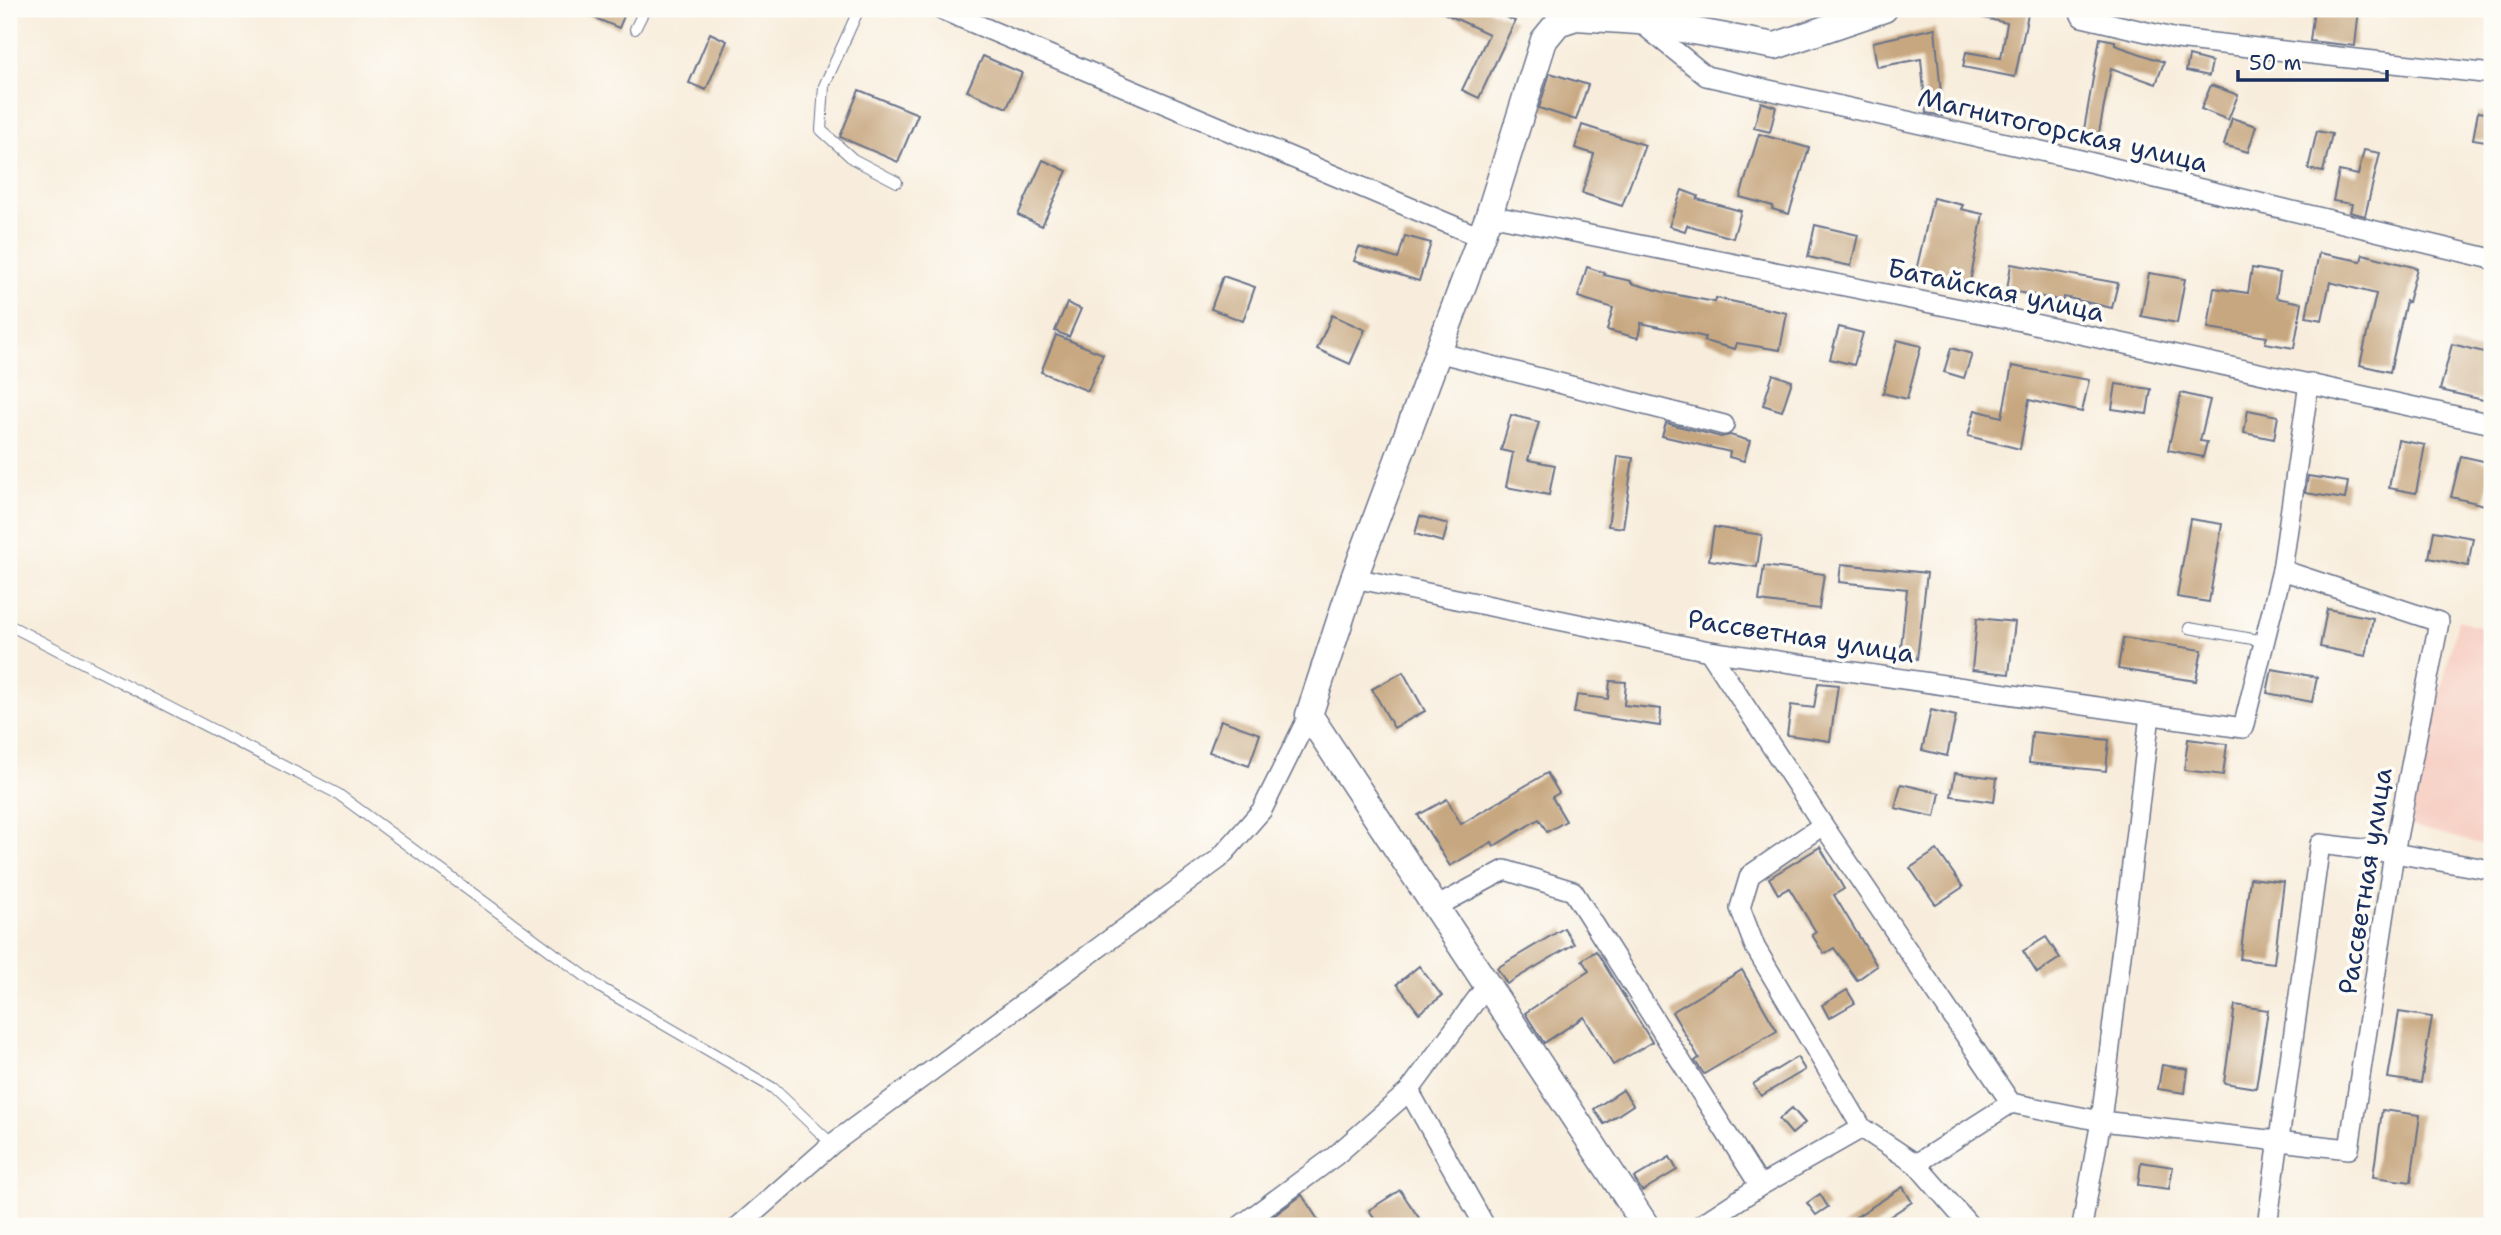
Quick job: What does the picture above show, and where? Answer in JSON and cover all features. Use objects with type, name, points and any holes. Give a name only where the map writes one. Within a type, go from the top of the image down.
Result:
[{"type":"street","name":"Батайская улица","points":[[940,9],[1484,226],[2007,318],[2492,424]]},
{"type":"street","points":[[739,1226],[832,1144],[1219,859],[1262,810],[1309,715],[1354,578],[1484,226],[1545,40],[1558,23],[1576,17],[1638,21],[1775,46],[1884,9]]},
{"type":"street","points":[[2078,9],[2082,17],[2177,39],[2492,74]]},
{"type":"street","name":"Магнитогорская улица","points":[[1638,21],[1706,76],[2068,157],[2492,259]]},
{"type":"street","points":[[1437,352],[1724,425]]},
{"type":"street","points":[[2264,641],[2282,570],[2309,383]]},
{"type":"street","name":"Рассветная улица","points":[[2278,1141],[2349,1149],[2394,853],[2439,622],[2282,570]]},
{"type":"street","name":"Рассветная улица","points":[[1354,578],[1709,651],[2243,728],[2264,641]]},
{"type":"street","points":[[1709,651],[2011,1103]]},
{"type":"street","points":[[1309,715],[1646,1226]]},
{"type":"street","points":[[2082,1226],[2101,1121],[2150,715]]},
{"type":"street","points":[[1823,825],[1750,875],[1740,908],[1755,947],[1862,1128],[1916,1164],[1970,1226]]},
{"type":"street","name":"Рассветная улица","points":[[2267,1226],[2320,844],[2394,853]]},
{"type":"street","points":[[2394,853],[2492,870]]},
{"type":"street","points":[[1436,907],[1505,870],[1573,891],[1760,1186]]},
{"type":"street","points":[[1240,1226],[1335,1156],[1409,1091],[1487,985]]},
{"type":"street","points":[[1409,1091],[1485,1226]]},
{"type":"street","points":[[1916,1164],[2011,1103],[2101,1121],[2278,1141]]},
{"type":"street","points":[[1699,1226],[1760,1186],[1862,1128]]},
{"type":"lane","points":[[635,29],[645,9]]},
{"type":"lane","points":[[859,9],[824,86],[821,130],[853,159],[897,182]]},
{"type":"lane","points":[[9,625],[338,794],[601,988],[773,1088],[832,1144]]},
{"type":"lane","points":[[2189,628],[2264,641]]},
{"type":"shaded area","points":[[2458,620],[2492,630],[2492,847],[2408,825]]},
{"type":"building","points":[[573,9],[627,9],[619,28]]},
{"type":"building","points":[[1435,9],[1488,9],[1515,21],[1479,98],[1462,90],[1489,34]]},
{"type":"building","points":[[1974,9],[2029,9],[2015,77],[1963,67],[1966,52],[2001,58],[2007,23],[1974,16]]},
{"type":"building","points":[[2314,9],[2359,9],[2355,46],[2310,41]]},
{"type":"building","points":[[1935,28],[1943,116],[1926,113],[1921,59],[1877,67],[1873,42]]},
{"type":"building","points":[[710,33],[727,41],[706,90],[689,83]]},
{"type":"building","points":[[2100,38],[2115,41],[2115,45],[2164,62],[2156,84],[2111,68],[2097,144],[2082,141]]},
{"type":"building","points":[[983,56],[1022,73],[1007,108],[967,91]]},
{"type":"building","points":[[2189,56],[2212,62],[2209,76],[2186,71]]},
{"type":"building","points":[[1550,73],[1588,85],[1576,120],[1539,108]]},
{"type":"building","points":[[2211,85],[2238,95],[2228,120],[2201,109]]},
{"type":"building","points":[[859,90],[918,114],[898,162],[840,137]]},
{"type":"building","points":[[1761,102],[1776,107],[1770,132],[1754,128]]},
{"type":"building","points":[[2478,112],[2492,114],[2492,142],[2473,139]]},
{"type":"building","points":[[2232,118],[2256,126],[2248,152],[2224,145]]},
{"type":"building","points":[[1582,125],[1645,145],[1622,206],[1582,193],[1594,154],[1575,148]]},
{"type":"building","points":[[2317,131],[2332,134],[2323,172],[2308,169]]},
{"type":"building","points":[[1759,134],[1809,148],[1789,214],[1772,209],[1773,206],[1740,197]]},
{"type":"building","points":[[2364,150],[2380,153],[2365,216],[2350,212],[2352,204],[2333,201],[2339,171],[2358,175]]},
{"type":"building","points":[[1043,160],[1067,171],[1042,226],[1018,215]]},
{"type":"building","points":[[1682,190],[1698,196],[1697,199],[1741,211],[1733,238],[1687,225],[1685,231],[1669,226]]},
{"type":"building","points":[[1933,198],[1963,205],[1961,209],[1983,214],[1970,282],[1916,271]]},
{"type":"building","points":[[1815,225],[1858,235],[1851,266],[1808,257]]},
{"type":"building","points":[[1405,236],[1431,243],[1419,281],[1354,261],[1359,247],[1398,259]]},
{"type":"building","points":[[2319,253],[2361,261],[2363,254],[2417,268],[2408,302],[2406,301],[2390,372],[2360,365],[2376,294],[2330,282],[2322,320],[2306,317]]},
{"type":"building","points":[[2011,264],[2118,283],[2112,308],[2064,297],[2063,301],[2007,290]]},
{"type":"building","points":[[1587,267],[1605,273],[1604,275],[1667,293],[1715,302],[1716,298],[1787,313],[1780,350],[1737,343],[1735,349],[1704,341],[1705,337],[1641,323],[1638,338],[1607,330],[1613,308],[1578,297]]},
{"type":"building","points":[[2252,268],[2280,273],[2276,298],[2302,303],[2294,348],[2265,343],[2267,337],[2208,328],[2214,288],[2248,293]]},
{"type":"building","points":[[2149,273],[2185,279],[2177,323],[2141,316]]},
{"type":"building","points":[[1223,276],[1255,287],[1243,321],[1211,309]]},
{"type":"building","points":[[1067,303],[1081,309],[1069,337],[1055,331]]},
{"type":"building","points":[[1332,315],[1365,330],[1350,364],[1317,349]]},
{"type":"building","points":[[1839,327],[1863,333],[1854,365],[1830,359]]},
{"type":"building","points":[[1056,335],[1103,354],[1088,391],[1041,372]]},
{"type":"building","points":[[1897,340],[1921,346],[1907,399],[1883,393]]},
{"type":"building","points":[[2452,344],[2492,354],[2492,402],[2440,390]]},
{"type":"building","points":[[1951,348],[1972,354],[1964,378],[1944,372]]},
{"type":"building","points":[[2012,366],[2089,380],[2082,412],[2029,400],[2020,449],[1968,436],[1975,410],[2002,417]]},
{"type":"building","points":[[1773,374],[1792,381],[1782,411],[1763,405]]},
{"type":"building","points":[[2116,384],[2151,389],[2147,414],[2112,409]]},
{"type":"building","points":[[2181,393],[2210,400],[2200,441],[2207,442],[2203,457],[2168,450]]},
{"type":"building","points":[[2248,410],[2278,416],[2274,439],[2244,433]]},
{"type":"building","points":[[1511,415],[1539,422],[1528,460],[1555,465],[1549,495],[1506,487],[1513,453],[1501,450]]},
{"type":"building","points":[[1666,423],[1721,437],[1730,435],[1750,441],[1744,461],[1729,457],[1730,452],[1662,436]]},
{"type":"building","points":[[2398,440],[2425,445],[2416,493],[2389,488]]},
{"type":"building","points":[[1618,456],[1633,458],[1623,528],[1608,526]]},
{"type":"building","points":[[2461,456],[2492,463],[2485,505],[2451,497]]},
{"type":"building","points":[[2308,476],[2348,482],[2345,499],[2305,493]]},
{"type":"building","points":[[1420,516],[1448,524],[1443,542],[1415,534]]},
{"type":"building","points":[[2190,519],[2222,524],[2209,602],[2177,597]]},
{"type":"building","points":[[1714,527],[1762,535],[1757,567],[1709,560]]},
{"type":"building","points":[[2434,531],[2473,538],[2468,566],[2429,558]]},
{"type":"building","points":[[1841,564],[1927,573],[1917,659],[1900,657],[1907,589],[1839,582]]},
{"type":"building","points":[[1764,566],[1824,574],[1819,609],[1759,601]]},
{"type":"building","points":[[2327,609],[2373,618],[2366,656],[2320,647]]},
{"type":"building","points":[[1977,618],[2015,622],[2009,674],[1972,670]]},
{"type":"building","points":[[2123,638],[2202,650],[2196,681],[2118,669]]},
{"type":"building","points":[[2272,669],[2317,677],[2312,702],[2267,693]]},
{"type":"building","points":[[1403,672],[1425,711],[1394,728],[1372,689]]},
{"type":"building","points":[[1610,681],[1626,682],[1624,705],[1661,709],[1660,726],[1574,713],[1577,695],[1608,699]]},
{"type":"building","points":[[1818,683],[1838,685],[1830,741],[1787,735],[1791,705],[1814,708]]},
{"type":"building","points":[[1931,710],[1956,716],[1947,756],[1922,750]]},
{"type":"building","points":[[1221,720],[1260,734],[1249,766],[1209,752]]},
{"type":"building","points":[[2032,732],[2109,740],[2106,771],[2029,763]]},
{"type":"building","points":[[2188,739],[2227,744],[2223,775],[2184,770]]},
{"type":"building","points":[[1547,773],[1559,793],[1552,797],[1566,821],[1547,832],[1539,819],[1494,846],[1492,842],[1450,866],[1418,815],[1447,799],[1461,824]]},
{"type":"building","points":[[1955,773],[1997,778],[1994,802],[1951,796]]},
{"type":"building","points":[[1901,784],[1940,793],[1935,817],[1895,808]]},
{"type":"building","points":[[1820,847],[1844,889],[1834,895],[1877,966],[1857,980],[1834,948],[1824,954],[1812,935],[1816,932],[1789,888],[1778,894],[1769,878]]},
{"type":"building","points":[[1937,850],[1963,887],[1936,905],[1910,868]]},
{"type":"building","points":[[2250,878],[2284,882],[2274,963],[2240,959]]},
{"type":"building","points":[[1564,928],[1574,944],[1507,984],[1497,968]]},
{"type":"building","points":[[2046,937],[2060,958],[2037,973],[2023,951]]},
{"type":"building","points":[[1596,951],[1652,1042],[1613,1065],[1584,1017],[1544,1043],[1525,1013],[1589,971],[1582,960]]},
{"type":"building","points":[[1419,966],[1442,996],[1419,1013],[1397,984]]},
{"type":"building","points":[[1742,970],[1777,1031],[1704,1074],[1695,1061],[1699,1058],[1672,1012]]},
{"type":"building","points":[[1847,990],[1855,1003],[1829,1018],[1822,1005]]},
{"type":"building","points":[[2235,1005],[2268,1010],[2256,1088],[2224,1083]]},
{"type":"building","points":[[2399,1012],[2432,1017],[2421,1083],[2388,1078]]},
{"type":"building","points":[[1797,1057],[1805,1070],[1761,1096],[1753,1084]]},
{"type":"building","points":[[2162,1065],[2188,1069],[2185,1093],[2158,1089]]},
{"type":"building","points":[[1623,1090],[1633,1105],[1604,1124],[1594,1109]]},
{"type":"building","points":[[1792,1108],[1805,1123],[1792,1134],[1779,1119]]},
{"type":"building","points":[[2382,1110],[2420,1115],[2411,1182],[2373,1177]]},
{"type":"building","points":[[1670,1157],[1677,1170],[1642,1191],[1634,1178]]},
{"type":"building","points":[[2141,1162],[2173,1167],[2169,1189],[2138,1185]]},
{"type":"building","points":[[1903,1187],[1912,1202],[1875,1226],[1842,1226]]},
{"type":"building","points":[[1400,1190],[1419,1218],[1407,1226],[1380,1226],[1369,1210]]},
{"type":"building","points":[[1820,1194],[1828,1207],[1816,1215],[1807,1203]]},
{"type":"building","points":[[1302,1195],[1322,1226],[1260,1226]]}]
